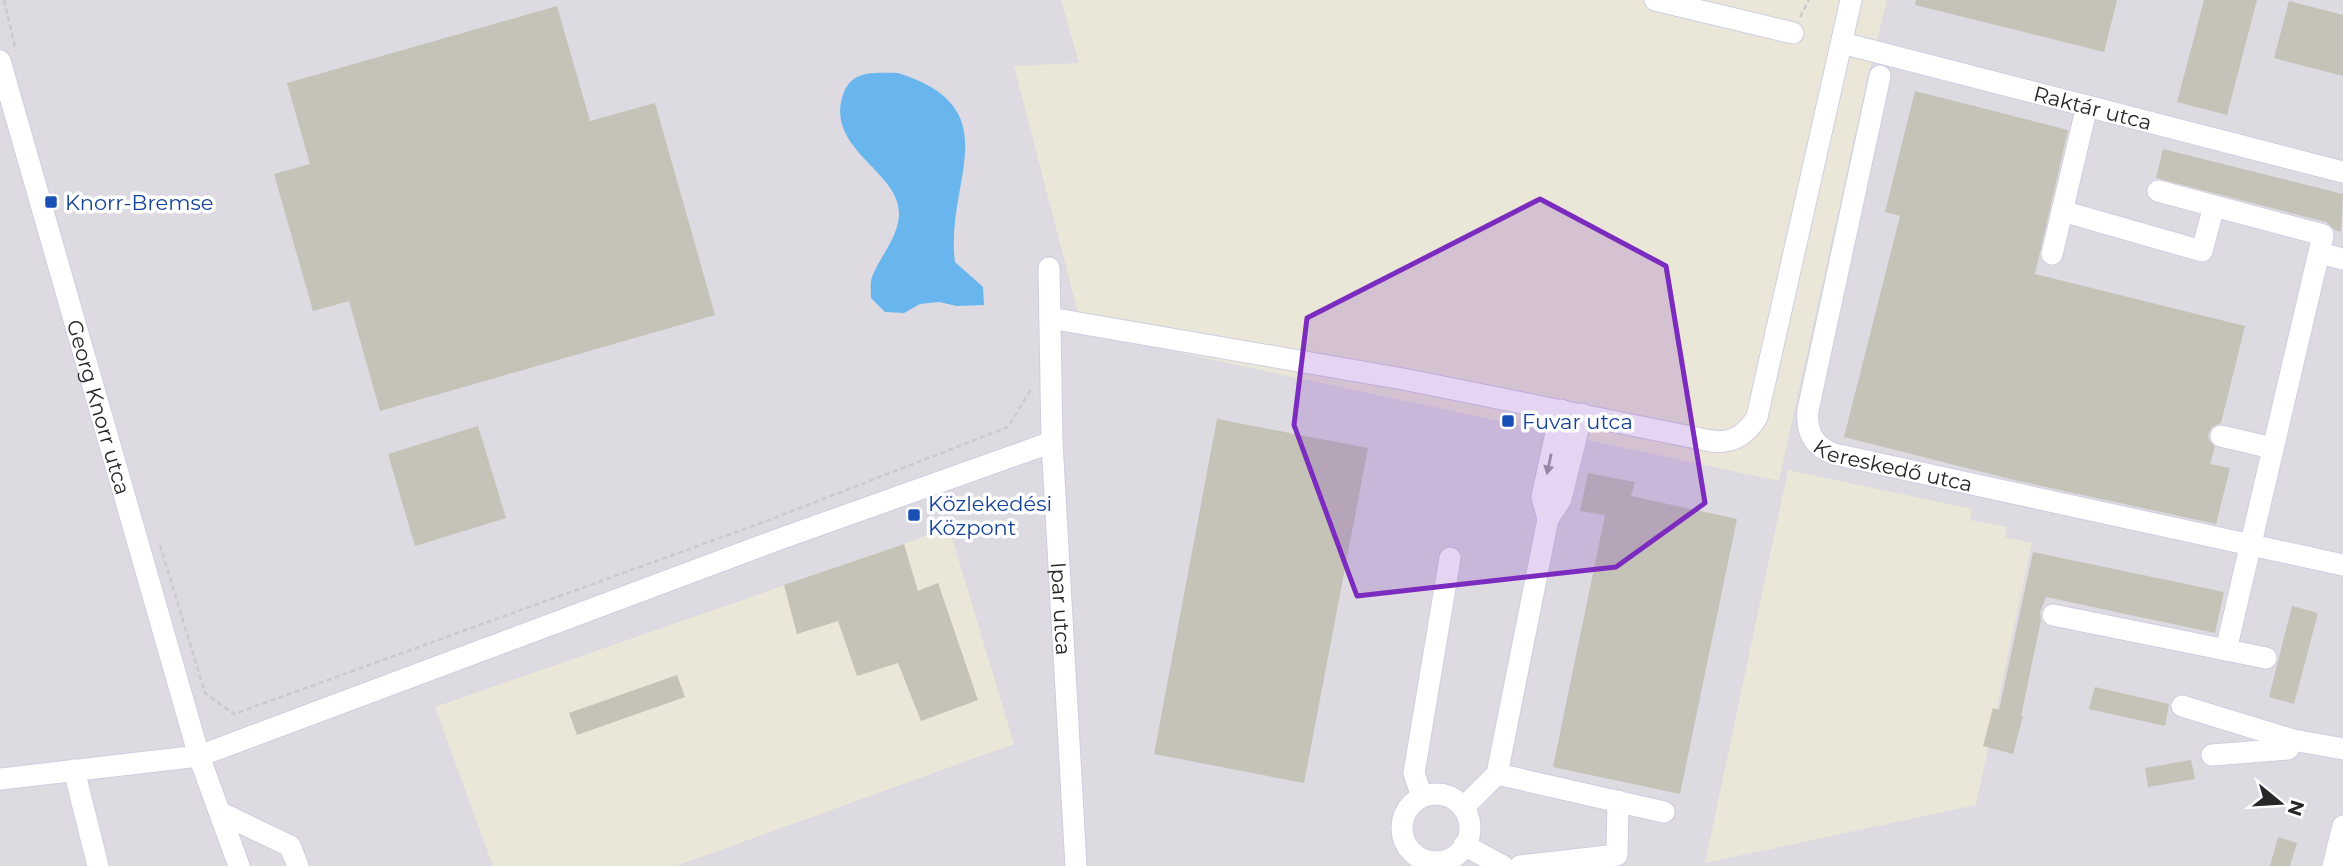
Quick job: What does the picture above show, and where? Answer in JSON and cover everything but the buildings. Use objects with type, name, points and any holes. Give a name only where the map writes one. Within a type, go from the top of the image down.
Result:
[{"type":"street","points":[[1655,0],[1793,33]]},
{"type":"street","points":[[1050,318],[1403,379],[1721,442],[1733,440],[1751,427],[1757,417],[1851,0]]},
{"type":"street","name":"Raktár utca","points":[[1842,43],[2343,173]]},
{"type":"street","name":"Georg Knorr utca","points":[[8,57],[199,756],[239,866]]},
{"type":"street","name":"Kereskedő utca","points":[[1880,76],[1808,410],[1807,423],[1816,444],[1834,454],[2343,565]]},
{"type":"street","points":[[2052,254],[2087,106]]},
{"type":"street","points":[[2158,191],[2323,235],[2226,650]]},
{"type":"street","points":[[2062,211],[2202,251],[2214,206]]},
{"type":"street","points":[[2319,253],[2343,259]]},
{"type":"street","name":"Ipar utca","points":[[1049,268],[1052,442],[1076,866]]},
{"type":"street","points":[[1548,519],[1542,497],[1561,410]]},
{"type":"street","points":[[1463,808],[1497,774],[1548,519],[1561,499],[1582,414]]},
{"type":"street","points":[[2221,436],[2272,448]]},
{"type":"street","points":[[0,779],[199,756],[761,546],[1052,442]]},
{"type":"street","points":[[1422,797],[1414,773],[1450,558]]},
{"type":"street","points":[[2053,615],[2266,658]]},
{"type":"street","points":[[2182,706],[2293,740],[2343,749]]},
{"type":"street","points":[[2212,755],[2288,749],[2293,740]]},
{"type":"street","points":[[74,770],[98,866]]},
{"type":"street","points":[[1497,774],[1664,812]]},
{"type":"street","points":[[1433,794],[1444,795],[1463,808],[1469,829],[1464,845],[1448,859],[1426,863],[1409,848],[1402,827],[1406,812],[1413,803],[1433,794]]},
{"type":"street","points":[[1520,866],[1617,855],[1618,801]]},
{"type":"street","points":[[221,813],[290,846],[298,866]]},
{"type":"street","points":[[2334,866],[2343,826]]},
{"type":"street","points":[[1464,845],[1503,866]]},
{"type":"path","points":[[4,0],[8,57]]},
{"type":"path","points":[[160,546],[205,693],[234,714],[764,522],[1008,426],[1050,358]]},
{"type":"highlighted area","points":[[1540,199],[1666,266],[1705,503],[1616,567],[1357,596],[1294,425],[1307,318]]},
{"type":"shaded area","points":[[0,0],[1061,0],[1079,63],[1014,66],[1083,332],[1779,481],[1887,0],[2343,0],[2343,866],[676,866],[1014,744],[949,528],[435,707],[493,866],[0,866]],"holes":[[[1788,470],[1972,509],[1970,520],[2007,527],[2005,537],[2032,543],[1976,805],[1705,863]]]},
{"type":"water","points":[[871,73],[898,73],[933,88],[953,106],[963,128],[965,151],[954,232],[955,262],[983,287],[984,305],[957,306],[939,302],[920,304],[904,313],[885,312],[871,298],[872,277],[893,238],[899,213],[896,198],[888,185],[845,132],[840,116],[842,98],[857,77]]},
{"type":"place","name":"Knorr-Bremse","points":[[51,202]]},
{"type":"place","name":"Fuvar utca","points":[[1508,421]]},
{"type":"place","name":"Közlekedési Központ","points":[[914,515]]}]
